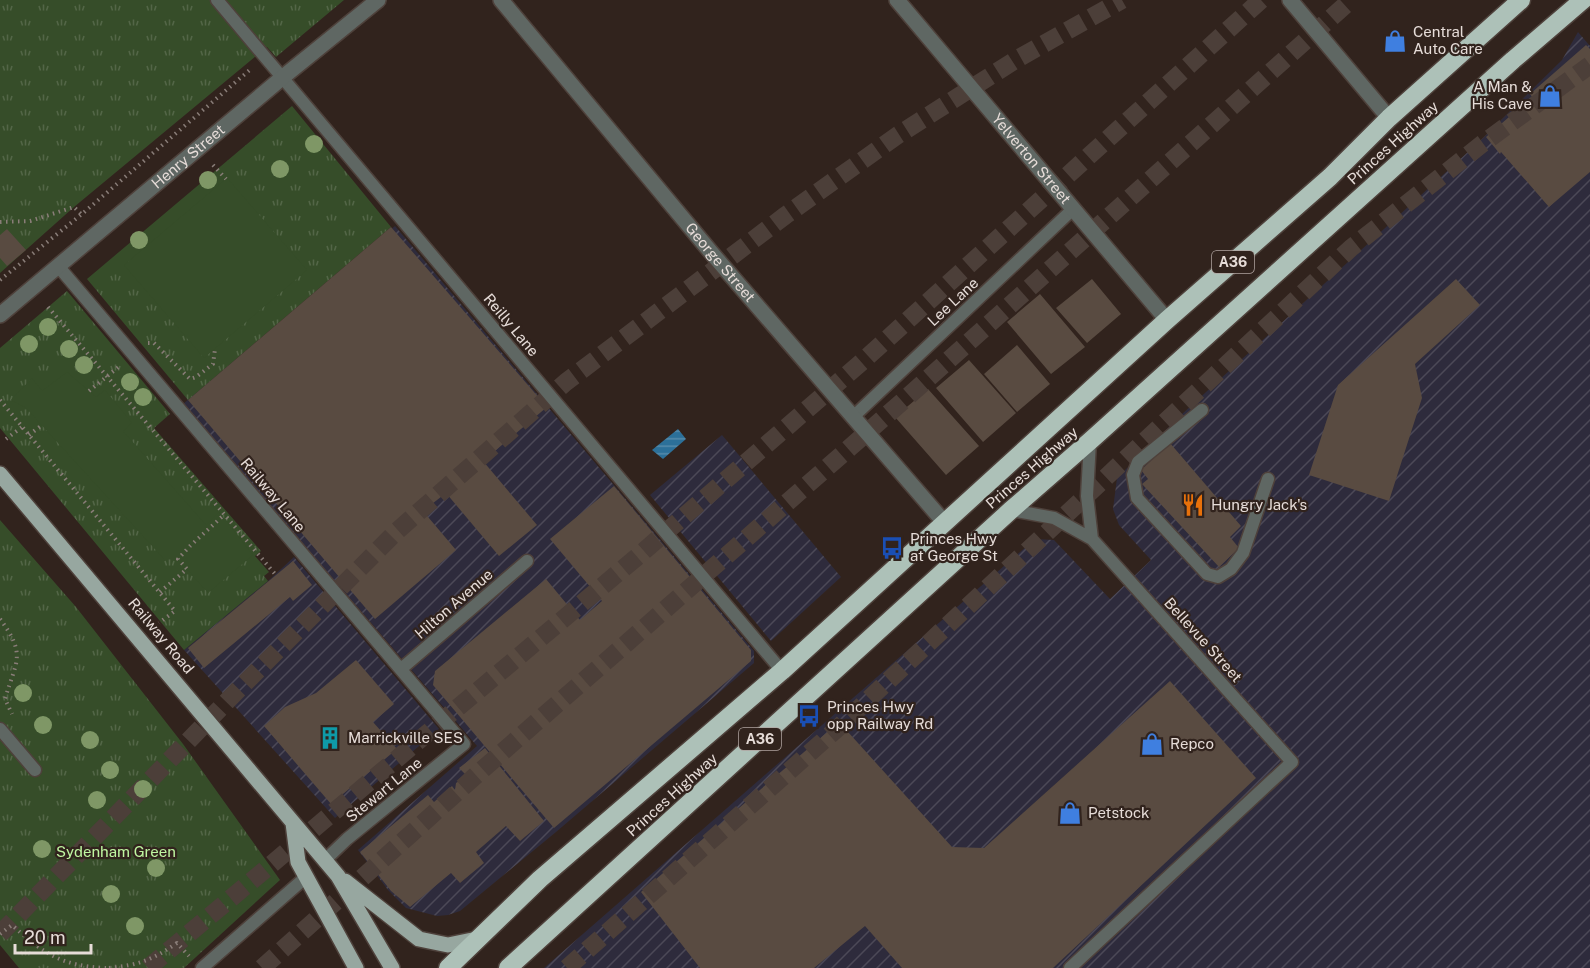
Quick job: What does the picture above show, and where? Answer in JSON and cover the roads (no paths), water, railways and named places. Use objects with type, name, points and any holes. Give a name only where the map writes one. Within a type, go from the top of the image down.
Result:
[{"type":"highway","name":"Princes Highway","points":[[448,968],[540,879],[782,671],[1167,320],[1330,177],[1389,118],[1521,0]]},
{"type":"highway","name":"Princes Highway","points":[[508,968],[1011,510],[1513,60],[1584,0]]},
{"type":"main road","name":"Railway Road","points":[[0,474],[338,876],[392,968]]},
{"type":"main road","points":[[293,823],[298,862],[356,968]]},
{"type":"main road","points":[[338,876],[400,927],[419,939],[448,945],[477,939]]},
{"type":"street","name":"Henry Street","points":[[0,315],[378,0]]},
{"type":"street","name":"George Street","points":[[501,0],[715,257],[944,522]]},
{"type":"street","name":"Yelverton Street","points":[[897,0],[1167,320]]},
{"type":"street","points":[[1290,0],[1389,118]]},
{"type":"lane","name":"Reilly Lane","points":[[217,0],[782,671]]},
{"type":"lane","name":"Lee Lane","points":[[853,417],[1073,209]]},
{"type":"lane","name":"Railway Lane","points":[[58,267],[464,744]]},
{"type":"lane","points":[[1202,410],[1138,462],[1133,475],[1137,498],[1208,574],[1218,578],[1231,569],[1243,553],[1268,479]]},
{"type":"lane","points":[[1090,441],[1087,496],[1092,539]]},
{"type":"lane","name":"Bellevue Street","points":[[1011,510],[1054,518],[1092,539],[1292,762],[1070,968]]},
{"type":"lane","name":"Hilton Avenue","points":[[401,669],[527,561]]},
{"type":"lane","points":[[0,729],[35,770]]},
{"type":"lane","name":"Stewart Lane","points":[[324,861],[347,839],[464,744]]},
{"type":"lane","points":[[202,968],[306,877]]},
{"type":"water","points":[[678,429],[686,439],[663,459],[652,450]]},
{"type":"tunnel","points":[[0,934],[397,531],[566,382],[786,215],[898,135],[1017,59],[1122,0]]},
{"type":"tunnel","points":[[148,968],[637,557],[864,360],[1261,0]]},
{"type":"tunnel","points":[[262,968],[483,769],[903,401],[1351,0]]},
{"type":"tunnel","points":[[567,968],[840,726],[1351,248],[1482,144],[1590,65]]},
{"type":"place","name":"Central Auto Care","points":[[1395,41]]},
{"type":"place","name":"A Man & His Cave","points":[[1550,96]]},
{"type":"place","name":"Hungry Jack's","points":[[1193,505]]},
{"type":"place","name":"Princes Hwy at George St","points":[[892,548]]},
{"type":"place","name":"Princes Hwy opp Railway Rd","points":[[809,716]]},
{"type":"place","name":"Marrickville SES","points":[[330,738]]},
{"type":"place","name":"Repco","points":[[1152,744]]},
{"type":"place","name":"Petstock","points":[[1070,813]]},
{"type":"park label","name":"Sydenham Green","points":[[116,852]]}]
